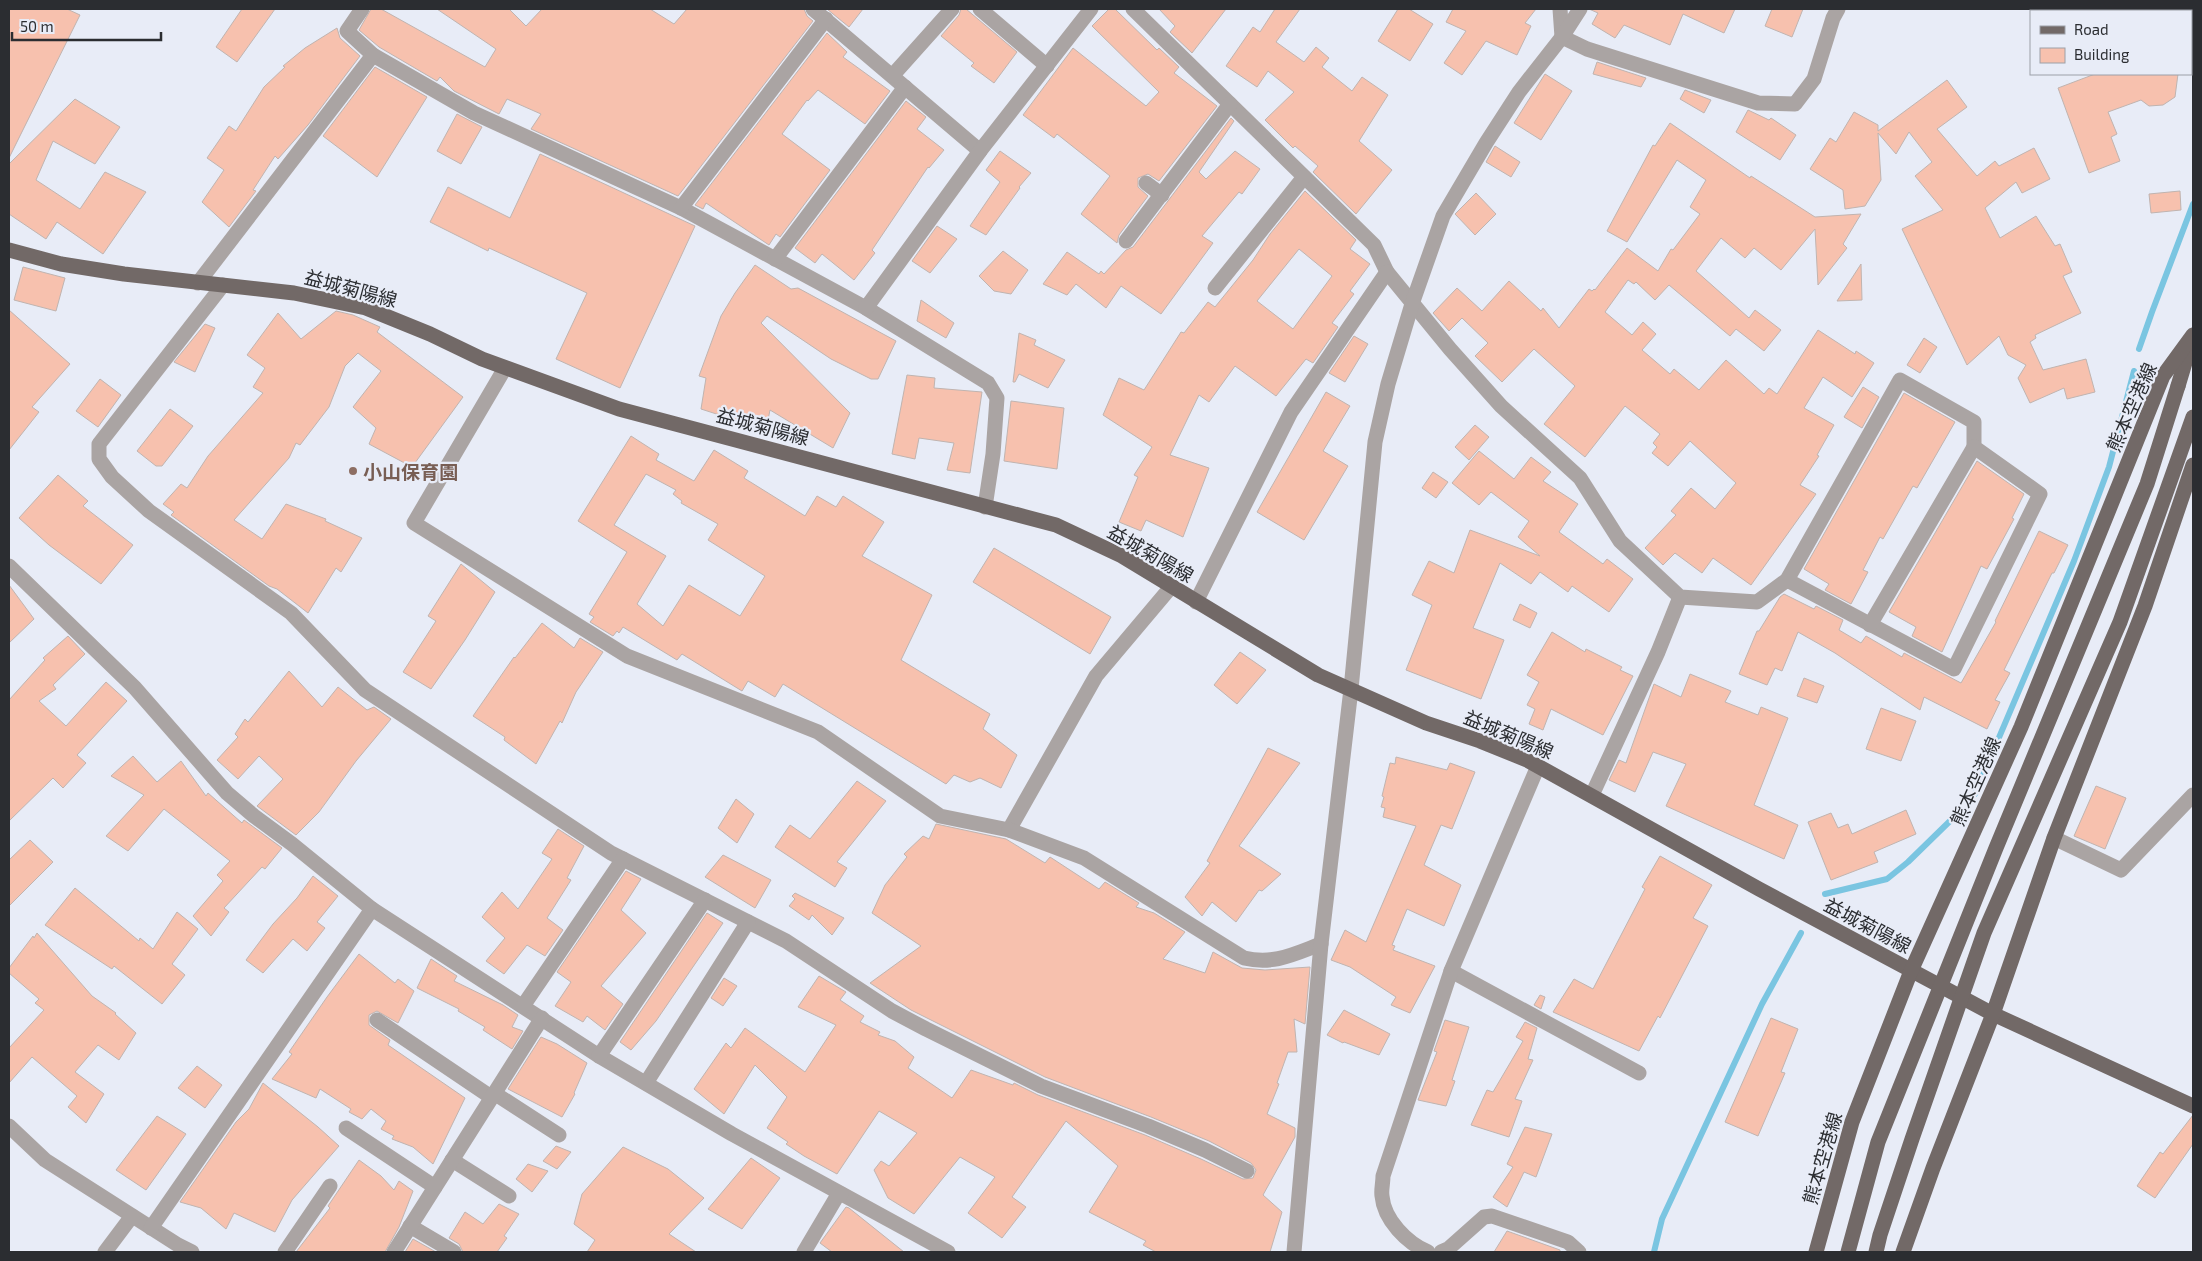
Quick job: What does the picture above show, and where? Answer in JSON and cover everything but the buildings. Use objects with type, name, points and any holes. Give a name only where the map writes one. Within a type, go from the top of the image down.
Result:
[{"type":"main road","name":"益城菊陽線","points":[[9,250],[61,264],[198,283],[294,293],[366,308],[430,334],[482,359],[619,410],[1056,525],[1122,556],[1318,675],[1426,723],[1480,741],[1538,766],[1759,889],[1993,1014],[2193,1106]]},
{"type":"main road","name":"熊本空港線","points":[[1848,1252],[1878,1142],[2000,839],[2147,484],[2193,336]]},
{"type":"main road","name":"熊本空港線","points":[[1816,1252],[1852,1122],[1911,971],[2021,727],[2163,376],[2193,336]]},
{"type":"main road","points":[[1876,1252],[1912,1139],[1984,933],[2120,622],[2193,417]]},
{"type":"main road","points":[[1903,1252],[1933,1168],[1993,1014],[2054,838],[2145,606],[2193,465]]},
{"type":"street","points":[[362,9],[347,31],[373,55],[474,113],[681,208],[866,308],[988,383],[997,398],[993,454],[985,507]]},
{"type":"street","points":[[813,9],[980,151]]},
{"type":"street","points":[[892,75],[952,9]]},
{"type":"street","points":[[980,9],[1047,66]]},
{"type":"street","points":[[866,308],[980,151],[1091,9]]},
{"type":"street","points":[[1133,9],[1374,245],[1387,272],[1412,304],[1501,406],[1580,478],[1620,541],[1680,597],[1757,602],[1787,580],[1900,380],[1974,422],[1974,447],[1870,625]]},
{"type":"street","points":[[1560,9],[1562,37]]},
{"type":"street","points":[[1294,1252],[1321,944],[1351,689],[1375,442],[1388,384],[1412,304],[1443,216],[1514,99],[1562,37],[1580,9]]},
{"type":"street","points":[[1562,37],[1587,49],[1758,103],[1795,104],[1814,79],[1833,18],[1838,9]]},
{"type":"street","points":[[681,208],[826,19]]},
{"type":"street","points":[[198,283],[373,55]]},
{"type":"street","points":[[775,259],[905,86]]},
{"type":"street","points":[[1126,241],[1230,104]]},
{"type":"street","points":[[1215,288],[1304,177]]},
{"type":"street","points":[[1146,183],[1162,195]]},
{"type":"street","points":[[1196,602],[1291,412],[1387,272]]},
{"type":"street","points":[[223,285],[99,444],[99,458],[112,477],[149,511],[291,613],[365,690],[611,854],[786,941],[892,1011],[1041,1086],[1148,1126],[1205,1150],[1247,1171]]},
{"type":"street","points":[[505,368],[414,523],[627,656],[818,732],[940,816],[1009,830],[1084,858],[1244,958],[1256,961],[1275,961],[1321,944]]},
{"type":"street","points":[[1787,580],[1954,670],[2040,494],[1974,447]]},
{"type":"street","points":[[9,566],[135,688],[227,793],[372,909],[599,1056],[841,1194],[948,1252]]},
{"type":"street","points":[[1009,830],[1096,676],[1172,587]]},
{"type":"street","points":[[1592,795],[1658,652],[1680,597]]},
{"type":"street","points":[[1428,1252],[1420,1249],[1397,1229],[1382,1197],[1383,1176],[1450,970],[1538,766]]},
{"type":"street","points":[[2054,838],[2121,870],[2193,795]]},
{"type":"street","points":[[523,1006],[623,859]]},
{"type":"street","points":[[599,1056],[705,900]]},
{"type":"street","points":[[151,1228],[372,909]]},
{"type":"street","points":[[646,1083],[748,922]]},
{"type":"street","points":[[1450,970],[1640,1073]]},
{"type":"street","points":[[394,1252],[542,1018]]},
{"type":"street","points":[[376,1020],[559,1135]]},
{"type":"street","points":[[9,1126],[45,1160],[192,1252]]},
{"type":"street","points":[[346,1128],[435,1186]]},
{"type":"street","points":[[452,1160],[509,1196]]},
{"type":"street","points":[[285,1252],[330,1186]]},
{"type":"street","points":[[804,1252],[836,1198],[841,1194]]},
{"type":"street","points":[[105,1252],[132,1216]]},
{"type":"street","points":[[1441,1252],[1448,1249],[1484,1217],[1492,1216],[1568,1242],[1579,1252]]},
{"type":"street","points":[[410,1226],[454,1252]]},
{"type":"waterway","points":[[2139,349],[2193,204]]},
{"type":"waterway","points":[[1975,794],[2074,561],[2109,467],[2134,371]]},
{"type":"waterway","points":[[1825,894],[1887,879],[1908,862],[1950,821]]},
{"type":"waterway","points":[[1654,1252],[1662,1219],[1762,1004],[1801,933]]},
{"type":"place","name":"小山保育園","points":[[353,471]]}]
